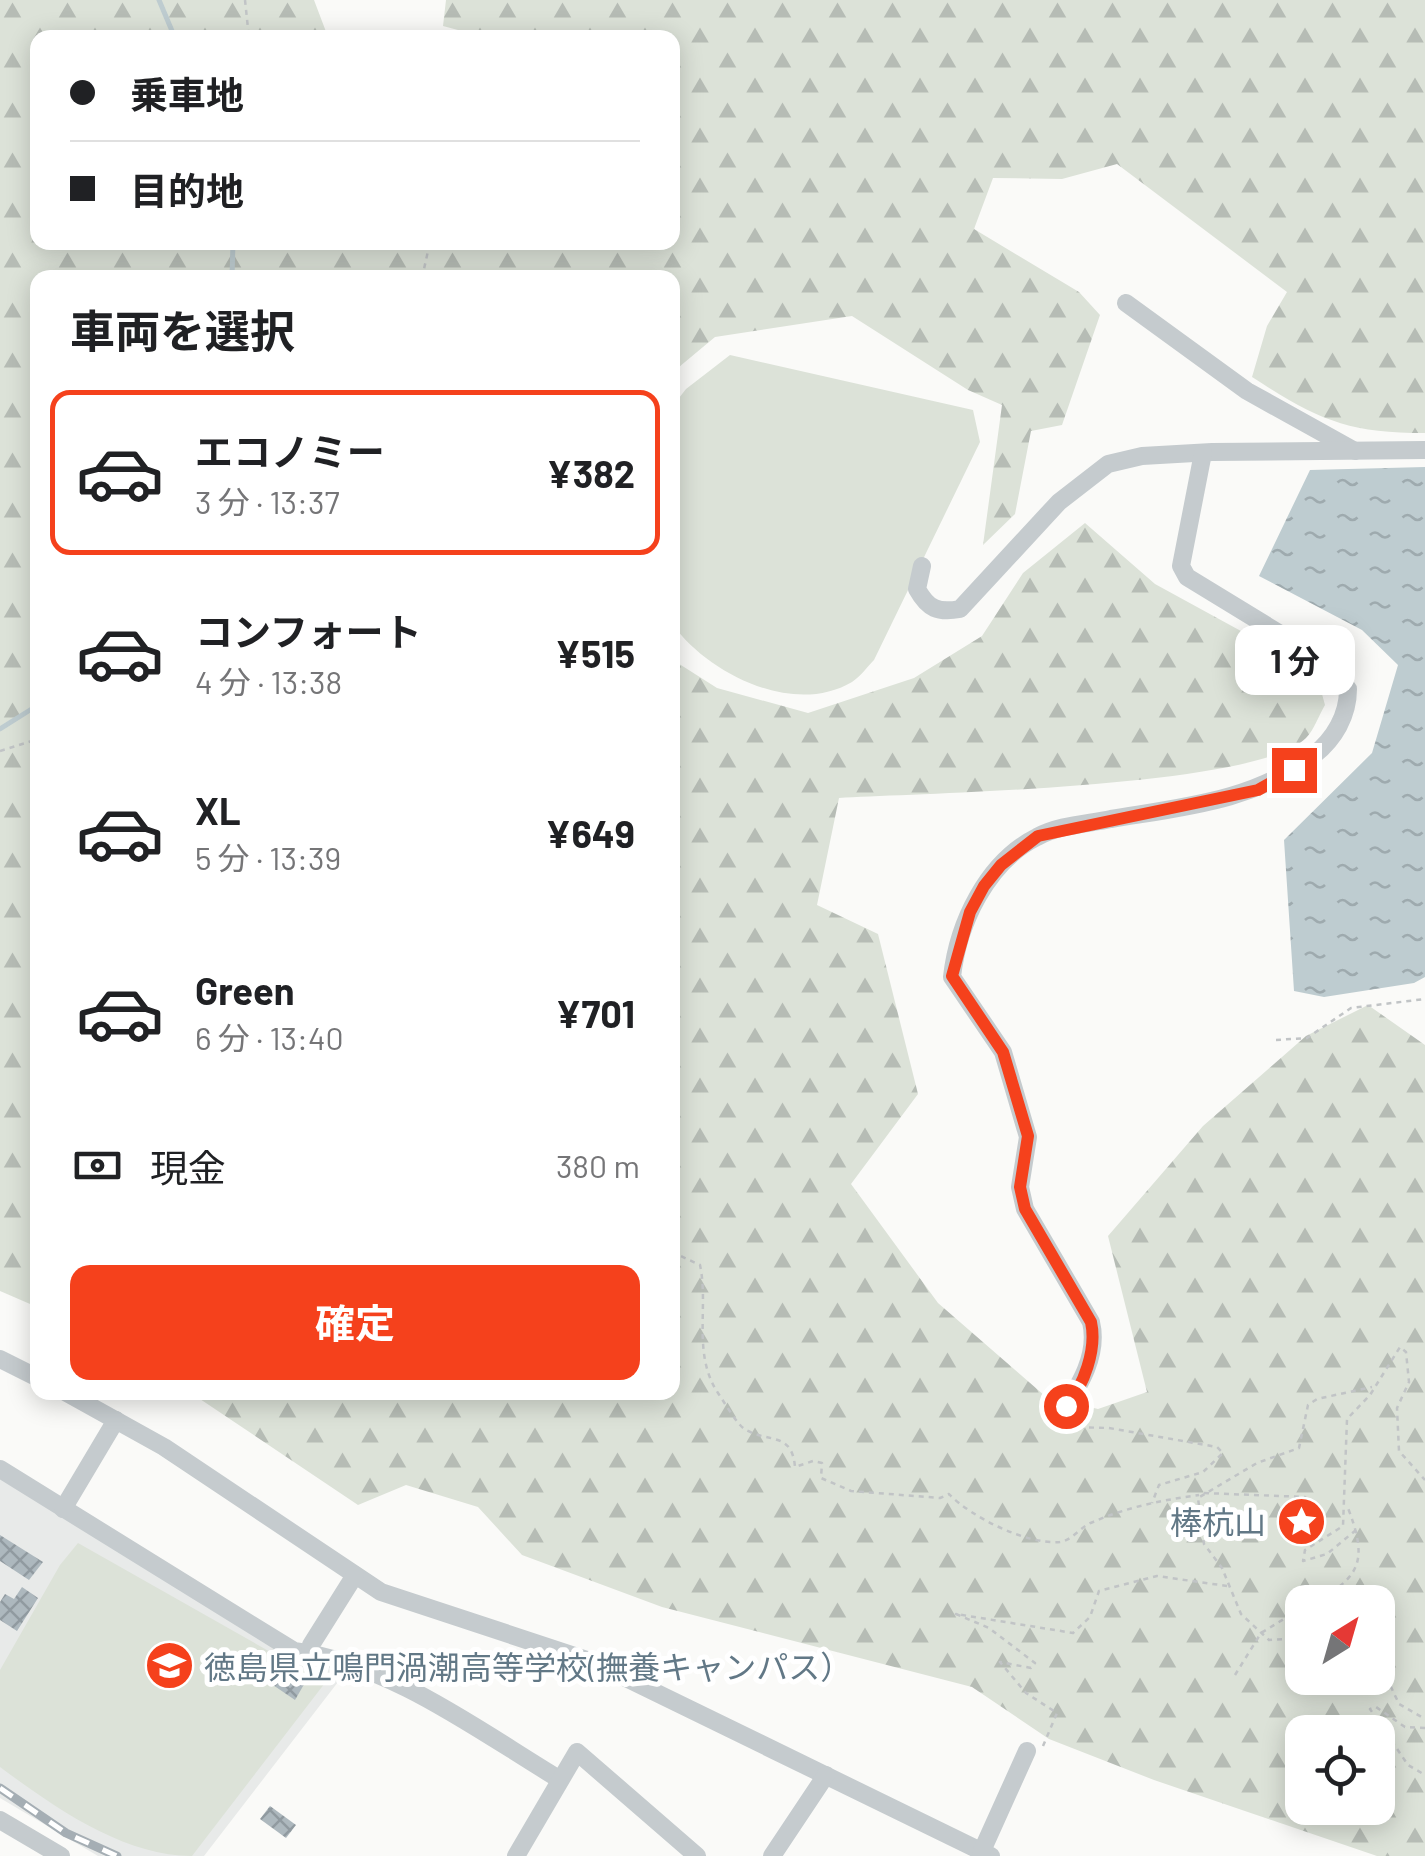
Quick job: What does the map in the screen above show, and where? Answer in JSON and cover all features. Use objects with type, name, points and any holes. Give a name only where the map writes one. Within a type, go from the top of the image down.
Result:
[{"type":"street","points":[[1126,303],[1247,391],[1356,451]]},
{"type":"street","points":[[922,566],[917,589],[926,604],[942,612],[960,609],[1082,480],[1108,464],[1125,460],[1202,452],[1425,450]]},
{"type":"street","points":[[1062,1413],[1078,1394],[1094,1336],[1091,1322],[1025,1209],[1020,1187],[1028,1136],[1003,1052],[952,976],[970,912],[1001,865],[1038,836],[1258,790],[1325,746],[1348,704],[1348,690],[1318,656],[1186,577],[1181,566],[1202,452]]},
{"type":"street","points":[[0,1359],[30,1374]]},
{"type":"street","points":[[80,1400],[164,1447],[381,1592],[593,1662],[986,1855],[1035,1749]]},
{"type":"street","points":[[62,1509],[116,1420]]},
{"type":"street","points":[[0,1469],[294,1651],[331,1655],[364,1668],[428,1700],[558,1779]]},
{"type":"street","points":[[310,1653],[311,1644],[355,1575]]},
{"type":"street","points":[[516,1856],[576,1752],[697,1856]]},
{"type":"street","points":[[772,1856],[826,1775]]},
{"type":"street","points":[[0,1820],[61,1856]]},
{"type":"path","points":[[244,0],[248,30]]},
{"type":"path","points":[[0,751],[30,742]]},
{"type":"path","points":[[1276,1040],[1307,1038],[1351,1008],[1425,999]]},
{"type":"path","points":[[680,1256],[700,1265],[707,1372],[718,1393],[744,1430],[782,1440],[791,1448],[795,1467],[822,1462],[821,1478],[851,1492],[940,1498],[949,1494],[961,1506],[994,1521],[1009,1534],[1046,1542],[1066,1542],[1088,1523],[1152,1503],[1201,1494],[1306,1498],[1311,1510],[1307,1525],[1312,1546]]},
{"type":"path","points":[[1356,1530],[1327,1554],[1302,1561],[1304,1550],[1343,1526],[1347,1419],[1403,1346],[1409,1382],[1397,1408],[1398,1451],[1425,1480]]},
{"type":"path","points":[[1201,1494],[1256,1462],[1299,1448],[1304,1410],[1317,1399],[1376,1385]]},
{"type":"path","points":[[1062,1413],[1062,1420],[1072,1428],[1126,1430],[1217,1447],[1222,1454],[1203,1472],[1159,1485],[1152,1503]]},
{"type":"path","points":[[1201,1494],[1204,1544],[1222,1568],[1241,1614],[1261,1633],[1276,1642],[1285,1641]]},
{"type":"path","points":[[1338,1585],[1356,1572],[1362,1554],[1346,1503]]},
{"type":"path","points":[[1035,1749],[1058,1713],[1026,1693],[1000,1662],[1030,1668],[1034,1663],[989,1628],[956,1614],[1073,1633],[1090,1617],[1099,1591],[1157,1576],[1227,1586]]},
{"type":"path","points":[[1235,1675],[1261,1633],[1285,1618]]},
{"type":"path","points":[[1395,1695],[1399,1704],[1425,1719]]},
{"type":"path","points":[[1425,1728],[1405,1727],[1376,1707],[1370,1709],[1408,1765],[1425,1775]]},
{"type":"shaded area","name":"徳島県立鳴門渦潮高等学校(撫養キャンパス）","points":[[0,1475],[299,1663],[319,1660],[348,1669],[204,1856],[98,1856],[0,1798]]},
{"type":"green space","points":[[0,0],[314,0],[325,30],[30,30],[30,250],[680,250],[680,30],[458,30],[443,26],[446,0],[1425,0],[1425,433],[1374,430],[1333,421],[1252,377],[1267,326],[1287,292],[1117,164],[1062,179],[993,178],[974,229],[1079,292],[1100,315],[1062,425],[1031,431],[1015,514],[983,545],[1002,405],[968,390],[852,316],[715,337],[680,366],[680,270],[30,270],[30,1304],[0,1291]]},
{"type":"green space","points":[[730,355],[973,410],[980,442],[874,660],[852,682],[829,692],[804,695],[754,685],[707,659],[680,633],[680,397]]},
{"type":"green space","points":[[1085,523],[1155,584],[1316,672],[1325,705],[1306,738],[1275,755],[1159,778],[839,798],[817,905],[878,934],[918,1094],[851,1184],[938,1303],[1045,1396],[1098,1409],[1147,1392],[1108,1236],[1203,1126],[1306,1036],[1368,1005],[1425,1045],[1425,1856],[1377,1856],[1286,1825],[1395,1825],[1395,1715],[1285,1715],[1285,1825],[1049,1739],[972,1687],[662,1607],[522,1555],[478,1507],[406,1485],[358,1505],[201,1400],[680,1400],[680,664],[717,688],[808,713],[914,678],[982,636],[1023,573]]},
{"type":"green space","name":"徳島県立鳴門渦潮高等学校(撫養キャンパス）","points":[[78,1543],[304,1671],[319,1672],[328,1679],[192,1856],[140,1848],[115,1838],[66,1813],[0,1767],[0,1670],[60,1565]]},
{"type":"water","points":[[1425,467],[1425,977],[1414,983],[1324,997],[1294,991],[1284,840],[1372,753],[1398,665],[1362,630],[1259,576],[1310,470]]},
{"type":"building","points":[[0,1535],[43,1562],[29,1580],[0,1561]]},
{"type":"building","points":[[22,1587],[38,1598],[17,1631],[0,1620],[0,1602],[5,1594],[14,1599]]},
{"type":"building","points":[[281,1666],[306,1681],[295,1700],[270,1683]]},
{"type":"building","points":[[270,1806],[296,1825],[286,1838],[260,1819]]},
{"type":"waterway","points":[[159,0],[172,30]]},
{"type":"waterway","points":[[232,270],[233,250]]},
{"type":"waterway","points":[[0,729],[30,710]]},
{"type":"railway","points":[[0,1788],[66,1833],[117,1856]]},
{"type":"place","name":"棒杭山","points":[[1301,1521]]},
{"type":"place","name":"徳島県立鳴門渦潮高等学校(撫養キャンパス）","points":[[169,1666]]},
{"type":"route","points":[[1066,1406],[1078,1394],[1094,1336],[1091,1322],[1025,1209],[1020,1187],[1028,1136],[1003,1052],[959,992],[952,976],[970,912],[1001,865],[1038,836],[1258,790],[1294,770]]}]
